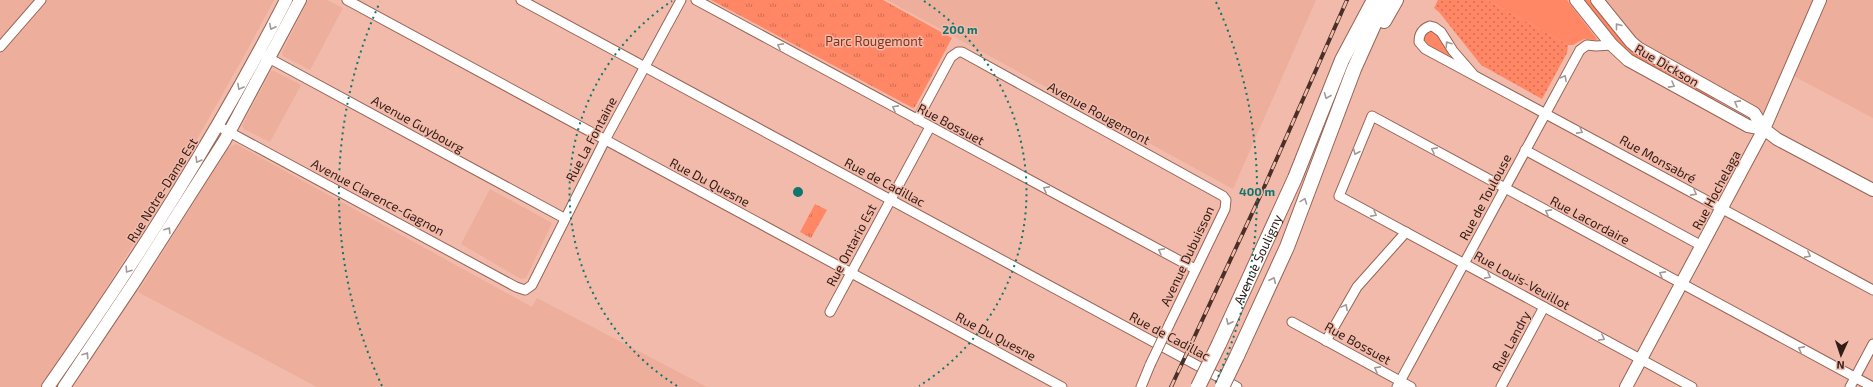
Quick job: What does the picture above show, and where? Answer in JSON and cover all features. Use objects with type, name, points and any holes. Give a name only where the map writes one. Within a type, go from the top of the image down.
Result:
[{"type":"highway","points":[[1342,60],[1364,0]]},
{"type":"highway","name":"Avenue Souligny","points":[[1198,387],[1287,195],[1342,60],[1374,0]]},
{"type":"highway","name":"Avenue Souligny","points":[[1222,387],[1287,247],[1354,69],[1385,0]]},
{"type":"highway","points":[[1354,69],[1396,0]]},
{"type":"main road","name":"Rue Notre-Dame Est","points":[[64,387],[135,282],[230,132],[264,56],[286,0]]},
{"type":"main road","name":"Rue Notre-Dame Est","points":[[48,387],[117,288],[218,126],[300,0]]},
{"type":"main road","name":"Rue Dickson","points":[[1576,0],[1612,45],[1623,56],[1638,66],[1748,126],[1764,129]]},
{"type":"main road","name":"Rue Dickson","points":[[1597,0],[1634,45],[1754,113],[1764,129],[1777,139],[1873,190]]},
{"type":"main road","name":"Rue Hochelaga","points":[[1626,387],[1764,129],[1820,0]]},
{"type":"street","points":[[0,46],[41,0]]},
{"type":"street","name":"Rue Du Quesne","points":[[347,0],[1062,387]]},
{"type":"street","name":"Rue de Cadillac","points":[[521,0],[1237,387]]},
{"type":"street","name":"Rue La Fontaine","points":[[525,290],[532,285],[564,218],[681,0]]},
{"type":"street","name":"Rue Bossuet","points":[[696,0],[1195,269]]},
{"type":"street","name":"Rue Monsabré","points":[[1473,74],[1453,51],[1438,29],[1430,26],[1422,30],[1420,34],[1420,42],[1426,49],[1873,290]]},
{"type":"street","name":"Rue de Toulouse","points":[[1399,384],[1504,188],[1582,47],[1587,44],[1596,46],[1612,45]]},
{"type":"street","name":"Avenue Rougemont","points":[[917,120],[951,57],[958,52],[967,54],[1219,193],[1226,200]]},
{"type":"street","name":"Avenue Guybourg","points":[[264,56],[564,218]]},
{"type":"street","name":"Rue Lacordaire","points":[[1339,196],[1372,116],[1873,387]]},
{"type":"street","name":"Avenue Clarence-Gagnon","points":[[218,126],[516,287],[525,290]]},
{"type":"street","name":"Rue Ontario Est","points":[[830,312],[930,127]]},
{"type":"street","points":[[1525,150],[1702,246]]},
{"type":"street","name":"Rue Louis-Veuillot","points":[[1339,196],[1692,387]]},
{"type":"street","name":"Avenue Dubuisson","points":[[1140,387],[1224,209],[1226,200]]},
{"type":"street","points":[[1326,341],[1357,286],[1406,232]]},
{"type":"street","name":"Rue Landry","points":[[1501,387],[1544,307]]},
{"type":"street","name":"Rue Bossuet","points":[[1292,322],[1399,384],[1411,387]]},
{"type":"street","points":[[1850,387],[1873,344]]},
{"type":"shaded area","points":[[0,0],[274,0],[183,164],[45,387],[0,387]]},
{"type":"shaded area","points":[[308,0],[327,0],[343,8],[310,70],[283,56],[282,53]]},
{"type":"shaded area","points":[[887,0],[1316,0],[1233,189]]},
{"type":"shaded area","points":[[1597,0],[1873,0],[1873,118],[1788,73],[1764,129],[1756,116],[1643,52]]},
{"type":"shaded area","points":[[271,71],[274,71],[301,85],[270,142],[244,129],[242,126]]},
{"type":"shaded area","points":[[236,144],[532,307],[537,298],[707,387],[317,387],[138,292],[228,148]]},
{"type":"shaded area","points":[[490,189],[552,223],[526,278],[521,279],[461,244]]},
{"type":"green space","name":"Parc Rougemont","points":[[711,0],[883,0],[952,38],[915,107],[913,108]]},
{"type":"green space","points":[[1438,0],[1487,0],[1568,45],[1567,53],[1542,99],[1481,65],[1439,12],[1434,8]]},
{"type":"green space","points":[[1487,0],[1567,0],[1597,39],[1584,39],[1573,45],[1568,45]]},
{"type":"green space","points":[[1583,0],[1589,0],[1630,50],[1714,98],[1713,100],[1633,56],[1618,44]]},
{"type":"green space","points":[[1431,31],[1436,33],[1450,54],[1449,56],[1429,45],[1424,40],[1427,32]]},
{"type":"green space","points":[[815,204],[827,210],[811,238],[800,232]]},
{"type":"railway","points":[[1171,387],[1262,192],[1347,0]]}]
